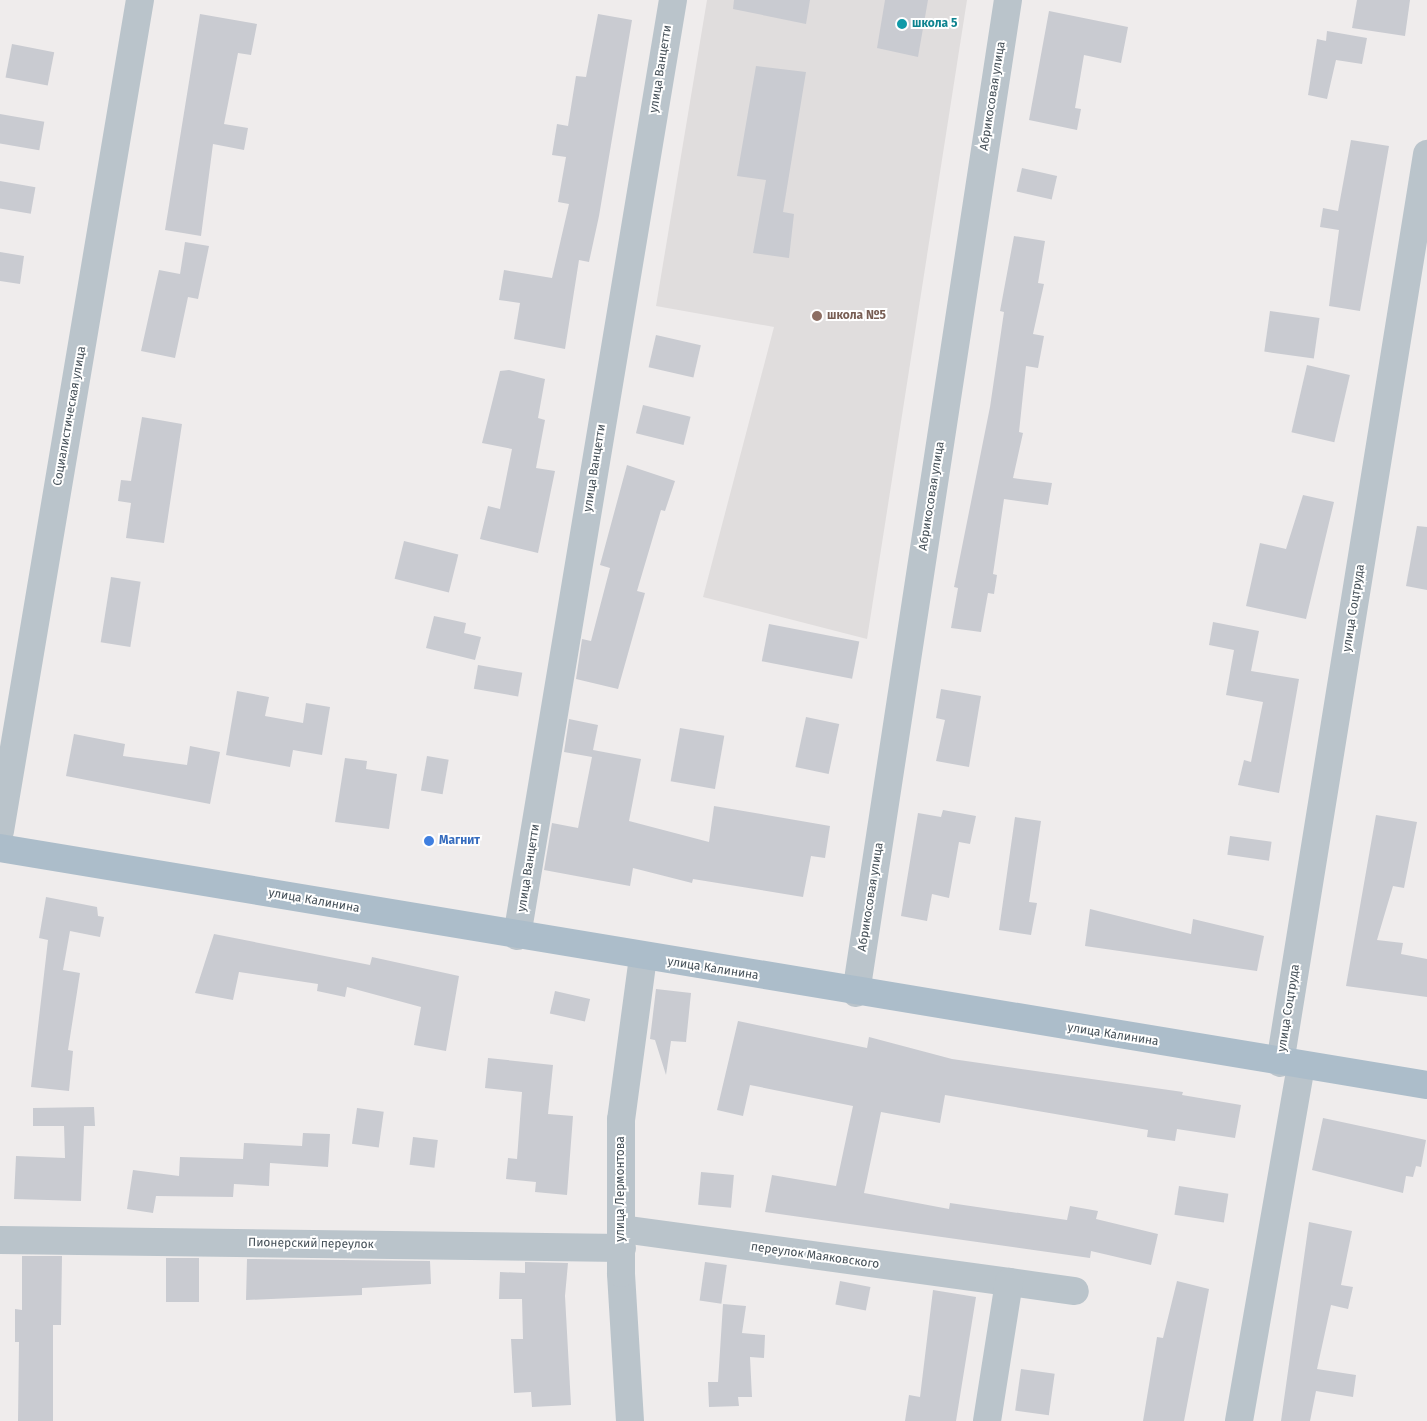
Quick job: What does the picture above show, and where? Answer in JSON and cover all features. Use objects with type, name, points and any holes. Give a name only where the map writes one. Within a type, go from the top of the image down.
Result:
[{"type":"main road","name":"улица Калинина","points":[[0,848],[856,993],[1291,1065],[1427,1085]]},
{"type":"street","name":"Социалистическая улица","points":[[0,831],[140,0]]},
{"type":"street","name":"улица Ванцетти","points":[[517,936],[673,0]]},
{"type":"street","name":"Абрикосовая улица","points":[[856,993],[1008,0]]},
{"type":"street","name":"улица Соцтруда","points":[[1239,1421],[1427,154]]},
{"type":"street","name":"улица Лермонтова","points":[[630,1421],[622,1239],[621,1120],[643,957]]},
{"type":"street","name":"Пионерский переулок","points":[[0,1240],[622,1239]]},
{"type":"street","name":"переулок Маяковского","points":[[622,1239],[1075,1291]]},
{"type":"street","points":[[987,1421],[1009,1282]]},
{"type":"shaded area","name":"школа №5","points":[[707,0],[967,0],[867,639],[703,597],[774,327],[656,306]]},
{"type":"building","points":[[734,0],[810,0],[806,24],[733,9]]},
{"type":"building","name":"школа 5","points":[[885,0],[928,0],[918,57],[877,48]]},
{"type":"building","points":[[1357,0],[1410,0],[1405,36],[1352,28]]},
{"type":"building","points":[[1049,11],[1128,27],[1121,63],[1084,55],[1075,108],[1081,109],[1077,130],[1029,120]]},
{"type":"building","points":[[200,14],[257,24],[251,55],[238,53],[224,124],[248,128],[244,150],[213,144],[201,236],[165,230]]},
{"type":"building","points":[[598,14],[632,20],[599,216],[589,262],[579,260],[565,349],[514,339],[520,303],[499,300],[504,270],[552,278],[569,204],[558,202],[566,157],[552,155],[557,124],[568,126],[576,76],[586,77]]},
{"type":"building","points":[[1327,31],[1367,38],[1362,64],[1336,60],[1327,99],[1308,95],[1317,39],[1326,41]]},
{"type":"building","points":[[12,44],[54,52],[48,86],[6,77]]},
{"type":"building","points":[[756,66],[806,72],[783,212],[794,214],[789,258],[753,253],[766,180],[737,176]]},
{"type":"building","points":[[0,114],[44,122],[39,150],[0,143]]},
{"type":"building","points":[[1351,140],[1389,146],[1360,311],[1329,306],[1339,230],[1320,227],[1323,208],[1338,211]]},
{"type":"building","points":[[1022,168],[1057,176],[1052,199],[1017,191]]},
{"type":"building","points":[[0,181],[35,187],[31,214],[0,208]]},
{"type":"building","points":[[1014,236],[1045,241],[1038,283],[1044,284],[1033,334],[1044,336],[1038,368],[1026,366],[1019,432],[1023,433],[1013,478],[1052,483],[1048,505],[1004,499],[993,574],[997,575],[994,594],[988,593],[981,632],[951,628],[958,588],[954,587],[990,407],[1004,312],[1000,311]]},
{"type":"building","points":[[185,242],[209,246],[198,299],[188,297],[175,358],[141,351],[159,270],[180,274]]},
{"type":"building","points":[[0,252],[24,256],[20,284],[0,281]]},
{"type":"building","points":[[1270,311],[1320,318],[1314,359],[1264,352]]},
{"type":"building","points":[[656,335],[701,345],[693,378],[649,367]]},
{"type":"building","points":[[1307,365],[1350,375],[1334,442],[1291,432]]},
{"type":"building","points":[[509,370],[545,379],[538,418],[545,420],[536,468],[555,471],[538,553],[480,539],[488,506],[500,509],[512,449],[482,443],[500,371]]},
{"type":"building","points":[[643,405],[691,417],[684,445],[636,433]]},
{"type":"building","points":[[142,417],[182,424],[164,543],[126,538],[131,503],[118,501],[121,480],[131,481]]},
{"type":"building","points":[[627,465],[675,481],[665,511],[661,510],[637,591],[645,593],[618,689],[576,679],[582,639],[591,641],[610,568],[600,565]]},
{"type":"building","points":[[1303,495],[1334,502],[1306,619],[1246,606],[1260,543],[1286,549]]},
{"type":"building","points":[[1417,526],[1427,527],[1427,590],[1406,586]]},
{"type":"building","points":[[404,541],[458,555],[449,592],[395,579]]},
{"type":"building","points":[[111,577],[141,582],[130,647],[101,642]]},
{"type":"building","points":[[434,616],[466,623],[464,633],[481,637],[475,660],[426,648]]},
{"type":"building","points":[[1213,622],[1259,631],[1251,671],[1299,679],[1279,793],[1238,785],[1244,760],[1251,762],[1263,702],[1226,695],[1234,650],[1209,645]]},
{"type":"building","points":[[769,624],[859,642],[852,679],[762,661]]},
{"type":"building","points":[[478,665],[522,673],[518,696],[474,689]]},
{"type":"building","points":[[941,689],[981,696],[969,767],[936,761],[945,720],[936,718]]},
{"type":"building","points":[[237,691],[269,697],[265,716],[303,723],[306,703],[330,707],[322,755],[293,750],[290,767],[226,755]]},
{"type":"building","points":[[806,717],[839,724],[829,774],[795,767]]},
{"type":"building","points":[[569,719],[598,725],[593,750],[641,759],[629,821],[709,842],[714,806],[830,826],[825,858],[811,856],[803,897],[693,879],[692,883],[633,868],[630,886],[544,870],[552,823],[578,828],[592,757],[564,752]]},
{"type":"building","points":[[680,728],[724,736],[715,789],[671,781]]},
{"type":"building","points":[[74,734],[125,744],[123,756],[187,765],[190,746],[220,752],[210,804],[66,776]]},
{"type":"building","points":[[427,756],[449,760],[443,794],[421,790]]},
{"type":"building","points":[[345,758],[367,761],[366,769],[397,774],[389,829],[335,822]]},
{"type":"building","points":[[943,810],[976,816],[970,844],[959,842],[949,898],[932,894],[927,921],[901,916],[918,813],[941,817]]},
{"type":"building","points":[[1376,815],[1417,822],[1404,888],[1393,886],[1377,940],[1403,943],[1401,954],[1427,959],[1427,997],[1346,986]]},
{"type":"building","points":[[1015,817],[1041,821],[1029,902],[1037,903],[1031,935],[999,930]]},
{"type":"building","points":[[1230,836],[1272,842],[1269,861],[1227,855]]},
{"type":"building","points":[[46,897],[97,907],[98,916],[104,917],[100,937],[70,931],[63,970],[80,973],[68,1050],[73,1051],[69,1091],[31,1087],[48,940],[39,938]]},
{"type":"building","points":[[1090,909],[1191,934],[1193,919],[1264,936],[1257,971],[1085,946]]},
{"type":"building","points":[[214,934],[370,965],[372,957],[459,976],[446,1051],[414,1045],[421,1007],[347,987],[345,997],[317,991],[318,984],[239,972],[233,1000],[195,993]]},
{"type":"building","points":[[656,989],[691,993],[686,1042],[671,1041],[666,1075],[655,1040],[650,1039]]},
{"type":"building","points":[[555,991],[590,999],[585,1022],[550,1013]]},
{"type":"building","points":[[738,1021],[867,1048],[869,1037],[952,1059],[1183,1092],[1182,1095],[1241,1105],[1235,1138],[1177,1129],[1175,1141],[1147,1137],[1148,1130],[945,1095],[940,1123],[881,1112],[864,1193],[949,1209],[950,1203],[1067,1220],[1070,1206],[1098,1211],[1096,1219],[1158,1234],[1151,1265],[1091,1251],[1090,1258],[765,1212],[772,1175],[836,1186],[853,1106],[750,1085],[743,1116],[717,1110]]},
{"type":"building","points":[[488,1058],[553,1065],[548,1114],[573,1116],[567,1195],[535,1192],[536,1182],[506,1179],[508,1158],[517,1159],[522,1092],[485,1088]]},
{"type":"building","points":[[94,1107],[95,1126],[84,1126],[81,1201],[14,1199],[16,1156],[65,1158],[64,1126],[33,1126],[33,1108]]},
{"type":"building","points":[[357,1108],[384,1112],[379,1147],[352,1144]]},
{"type":"building","points":[[1323,1118],[1426,1140],[1421,1167],[1416,1166],[1413,1177],[1406,1176],[1403,1193],[1312,1170]]},
{"type":"building","points":[[303,1133],[330,1134],[328,1167],[270,1163],[269,1186],[234,1184],[233,1197],[156,1196],[153,1213],[127,1209],[133,1170],[179,1176],[180,1157],[243,1159],[244,1143],[302,1146]]},
{"type":"building","points":[[413,1137],[438,1140],[434,1168],[410,1165]]},
{"type":"building","points":[[701,1172],[734,1175],[731,1208],[698,1205]]},
{"type":"building","points":[[1179,1186],[1228,1194],[1224,1222],[1174,1215]]},
{"type":"building","points":[[1309,1222],[1352,1231],[1341,1285],[1353,1287],[1348,1309],[1331,1305],[1317,1369],[1356,1375],[1353,1397],[1316,1391],[1310,1421],[1281,1421]]},
{"type":"building","points":[[22,1256],[62,1256],[61,1325],[53,1325],[53,1421],[18,1421],[19,1342],[15,1342],[15,1309],[22,1310]]},
{"type":"building","points":[[166,1258],[199,1258],[199,1302],[166,1302]]},
{"type":"building","points":[[247,1259],[430,1261],[431,1284],[362,1288],[362,1295],[246,1300]]},
{"type":"building","points":[[525,1262],[568,1263],[565,1296],[571,1405],[532,1407],[531,1392],[514,1393],[511,1339],[523,1339],[522,1299],[499,1299],[500,1272],[525,1273]]},
{"type":"building","points":[[705,1262],[727,1265],[721,1304],[700,1301]]},
{"type":"building","points":[[840,1281],[870,1287],[866,1310],[835,1305]]},
{"type":"building","points":[[1177,1281],[1209,1289],[1184,1421],[1143,1421],[1157,1337],[1163,1338]]},
{"type":"building","points":[[933,1290],[976,1297],[956,1421],[905,1421],[909,1395],[920,1397]]},
{"type":"building","points":[[723,1304],[746,1306],[742,1333],[765,1335],[764,1358],[750,1357],[752,1397],[738,1397],[739,1406],[709,1407],[708,1382],[718,1382]]},
{"type":"building","points":[[1021,1369],[1055,1374],[1049,1415],[1015,1411]]},
{"type":"place","name":"школа 5","points":[[902,24]]},
{"type":"place","name":"школа №5","points":[[817,316]]},
{"type":"place","name":"Магнит","points":[[429,841]]}]
